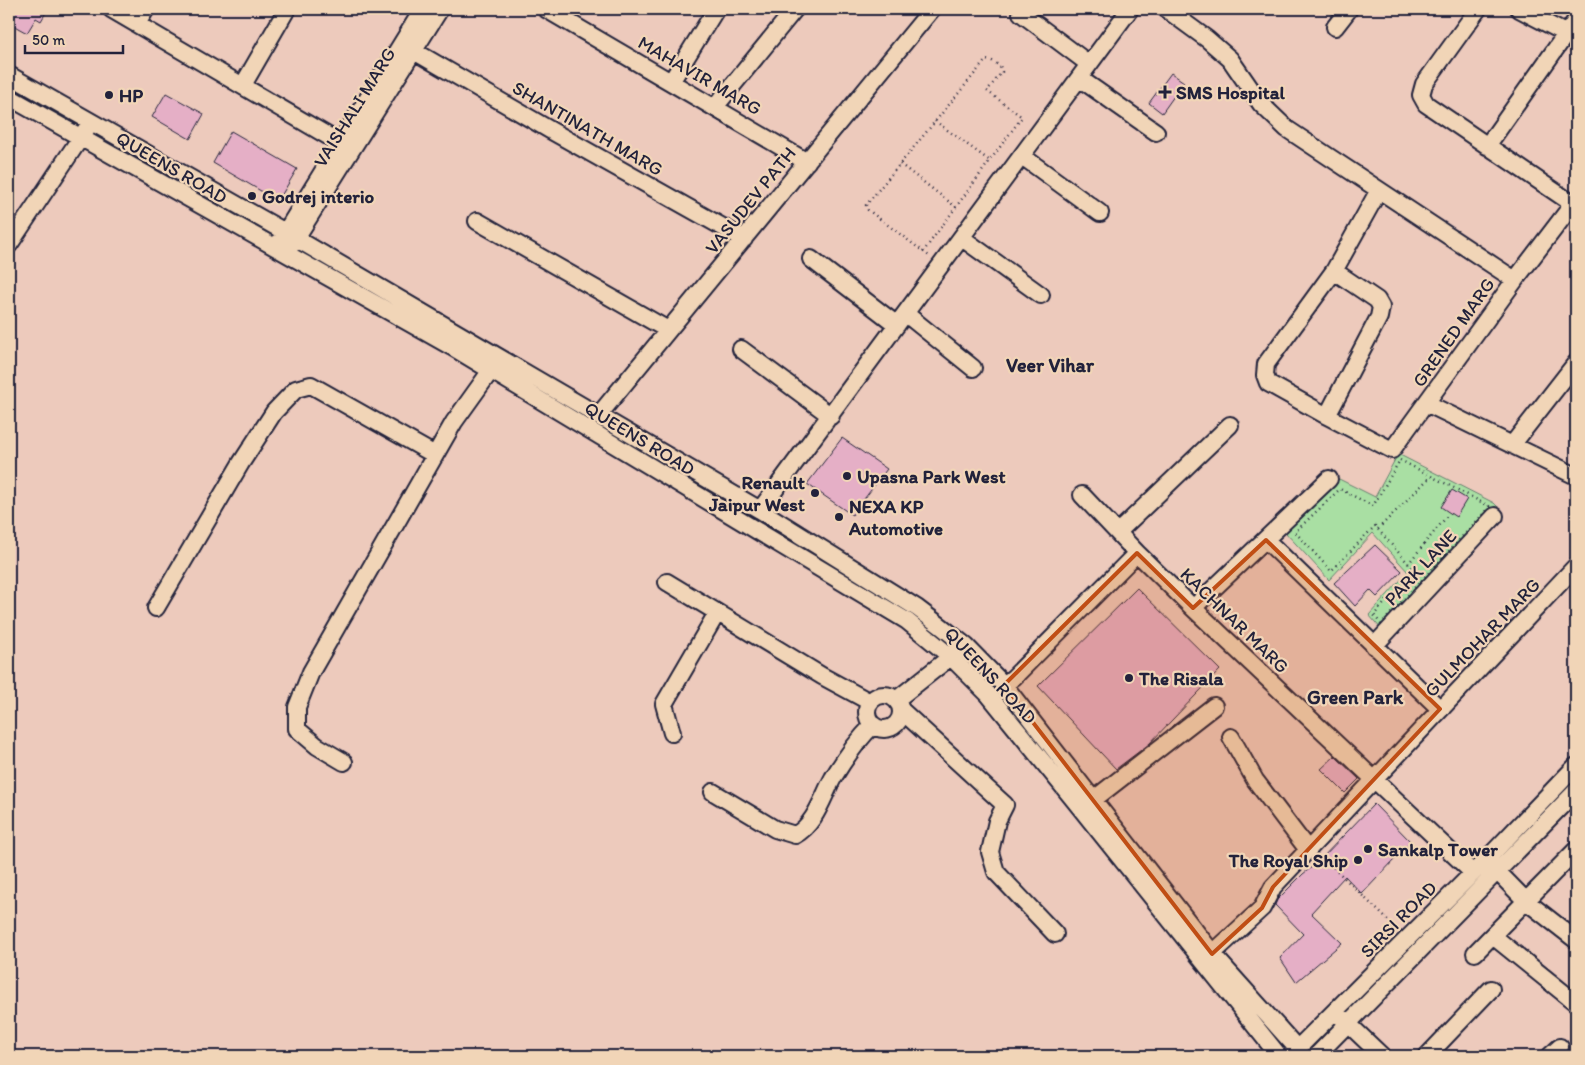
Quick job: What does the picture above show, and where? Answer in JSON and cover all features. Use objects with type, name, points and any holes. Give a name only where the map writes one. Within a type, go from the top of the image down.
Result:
[{"type":"street","points":[[111,9],[340,143]]},
{"type":"street","points":[[137,24],[146,9]]},
{"type":"street","points":[[243,85],[287,9]]},
{"type":"street","name":"VAISHALI MARG","points":[[281,250],[340,143],[423,9]]},
{"type":"street","name":"VAISHALI MARG","points":[[290,235],[414,51],[440,9]]},
{"type":"street","name":"MAHAVIR MARG","points":[[546,9],[565,13],[671,82],[807,162]]},
{"type":"street","points":[[671,82],[716,9]]},
{"type":"street","points":[[716,107],[796,9]]},
{"type":"street","name":"VASUDEV PATH","points":[[598,416],[932,9]]},
{"type":"street","points":[[760,510],[1130,9]]},
{"type":"street","points":[[1166,9],[1207,39],[1230,59],[1261,104],[1287,129],[1515,280]]},
{"type":"street","points":[[1335,27],[1349,9]]},
{"type":"street","points":[[1478,9],[1424,84],[1422,95],[1426,104],[1487,146],[1575,202]]},
{"type":"street","points":[[1487,146],[1572,27],[1519,9]]},
{"type":"street","points":[[1021,13],[1089,64]]},
{"type":"street","name":"SHANTINATH MARG","points":[[414,51],[744,239]]},
{"type":"street","name":"QUEENS ROAD","points":[[9,75],[290,235],[907,621],[950,656],[988,694],[1279,1056]]},
{"type":"street","points":[[1079,78],[1156,132]]},
{"type":"street","name":"QUEENS ROAD","points":[[9,97],[225,220],[495,364],[598,416],[760,510],[916,608],[966,646],[1004,685],[1212,954],[1264,1012],[1297,1054]]},
{"type":"street","points":[[9,245],[91,122]]},
{"type":"street","points":[[1022,156],[1100,213]]},
{"type":"street","points":[[1379,190],[1334,272],[1266,364],[1265,375],[1268,383],[1392,450],[1426,403]]},
{"type":"street","name":"GRENED MARG","points":[[1575,202],[1515,280],[1426,403],[1576,476]]},
{"type":"street","points":[[477,221],[668,330]]},
{"type":"street","points":[[962,238],[1041,295]]},
{"type":"street","points":[[811,259],[973,368]]},
{"type":"street","points":[[1327,416],[1379,317],[1381,307],[1376,300],[1334,272]]},
{"type":"street","points":[[741,349],[831,416]]},
{"type":"street","points":[[1512,445],[1576,363]]},
{"type":"street","points":[[344,762],[316,746],[297,729],[297,708],[311,672],[454,422],[495,364]]},
{"type":"street","points":[[156,608],[241,463],[274,412],[296,389],[311,385],[436,455]]},
{"type":"street","points":[[1118,532],[1230,426]]},
{"type":"street","points":[[1193,608],[1329,479]]},
{"type":"street","name":"KACHNAR MARG","points":[[1082,495],[1193,608],[1473,873]]},
{"type":"street","name":"PARK LANE","points":[[1374,646],[1495,516]]},
{"type":"street","points":[[1266,540],[1440,708]]},
{"type":"street","points":[[1004,685],[1137,553]]},
{"type":"street","name":"GULMOHAR MARG","points":[[1212,954],[1262,908],[1273,887],[1576,566]]},
{"type":"street","points":[[667,582],[822,676],[870,702]]},
{"type":"street","points":[[672,733],[664,704],[717,613]]},
{"type":"street","points":[[966,646],[950,656],[898,705],[898,721],[889,728],[878,728],[873,725],[868,716],[870,702],[880,695],[886,695],[898,705],[1005,805],[997,821],[990,852],[996,872],[1055,934]]},
{"type":"street","points":[[1093,800],[1214,706]]},
{"type":"street","points":[[713,792],[775,829],[795,835],[802,831],[810,821],[857,741],[873,725]]},
{"type":"street","points":[[1231,737],[1256,780],[1308,850]]},
{"type":"street","name":"SIRSI ROAD","points":[[1297,1054],[1335,1011],[1486,860],[1576,766]]},
{"type":"street","name":"SIRSI ROAD","points":[[1316,1056],[1576,791]]},
{"type":"street","points":[[1475,953],[1576,850]]},
{"type":"street","points":[[1486,860],[1526,901],[1576,940]]},
{"type":"street","points":[[1493,936],[1576,1002]]},
{"type":"street","points":[[1427,1056],[1491,990]]},
{"type":"street","points":[[1335,1011],[1382,1056]]},
{"type":"path","points":[[923,252],[1022,117],[987,90],[1002,72],[1000,66],[992,61],[986,60],[866,205],[868,210],[923,252],[942,264]]},
{"type":"path","points":[[936,121],[990,161]]},
{"type":"path","points":[[900,164],[956,207]]},
{"type":"path","points":[[1400,460],[1489,506],[1381,624],[1374,615],[1414,570],[1378,529],[1376,526],[1331,571],[1295,532],[1340,489],[1373,506],[1400,460]]},
{"type":"path","points":[[1378,529],[1431,476]]},
{"type":"path","points":[[1408,564],[1448,515]]},
{"type":"path","points":[[1330,864],[1408,939]]},
{"type":"highlighted area","points":[[1266,540],[1440,709],[1273,887],[1262,908],[1212,954],[1004,685],[1137,553],[1193,608]]},
{"type":"green space","points":[[1398,454],[1494,503],[1499,508],[1382,630],[1369,615],[1408,572],[1373,533],[1329,580],[1285,532],[1339,479],[1375,497]]},
{"type":"building","points":[[9,9],[48,9],[41,21],[36,18],[27,33],[9,23]]},
{"type":"building","points":[[1171,73],[1184,82],[1162,113],[1149,103]]},
{"type":"building","points":[[166,93],[204,114],[190,139],[152,117]]},
{"type":"building","points":[[231,131],[297,169],[278,201],[213,163]]},
{"type":"building","name":"Upasna Park West","points":[[842,438],[887,469],[852,515],[807,484]]},
{"type":"building","points":[[1452,490],[1467,499],[1456,517],[1441,507]]},
{"type":"building","points":[[1375,545],[1402,571],[1377,597],[1370,590],[1355,606],[1334,583]]},
{"type":"building","name":"The Risala","points":[[1137,588],[1220,670],[1149,744],[1116,769],[1038,686]]},
{"type":"building","points":[[1335,756],[1359,779],[1345,793],[1321,769]]},
{"type":"building","points":[[1374,804],[1411,842],[1362,894],[1345,876],[1311,913],[1342,943],[1296,982],[1280,958],[1303,934],[1275,905],[1277,900],[1317,863]]},
{"type":"place","name":"SMS Hospital","points":[[1165,92]]},
{"type":"place","name":"HP","points":[[109,95]]},
{"type":"place","name":"Godrej interio","points":[[252,196]]},
{"type":"place","name":"Upasna Park West","points":[[847,476]]},
{"type":"place","name":"Renault Jaipur West","points":[[815,493]]},
{"type":"place","name":"NEXA KP Automotive","points":[[839,517]]},
{"type":"place","name":"The Risala","points":[[1129,678]]},
{"type":"place","name":"Sankalp Tower","points":[[1368,849]]},
{"type":"place","name":"The Royal Ship","points":[[1358,860]]},
{"type":"district","name":"Veer Vihar","points":[[1050,365]]},
{"type":"district","name":"Green Park","points":[[1355,697]]}]
